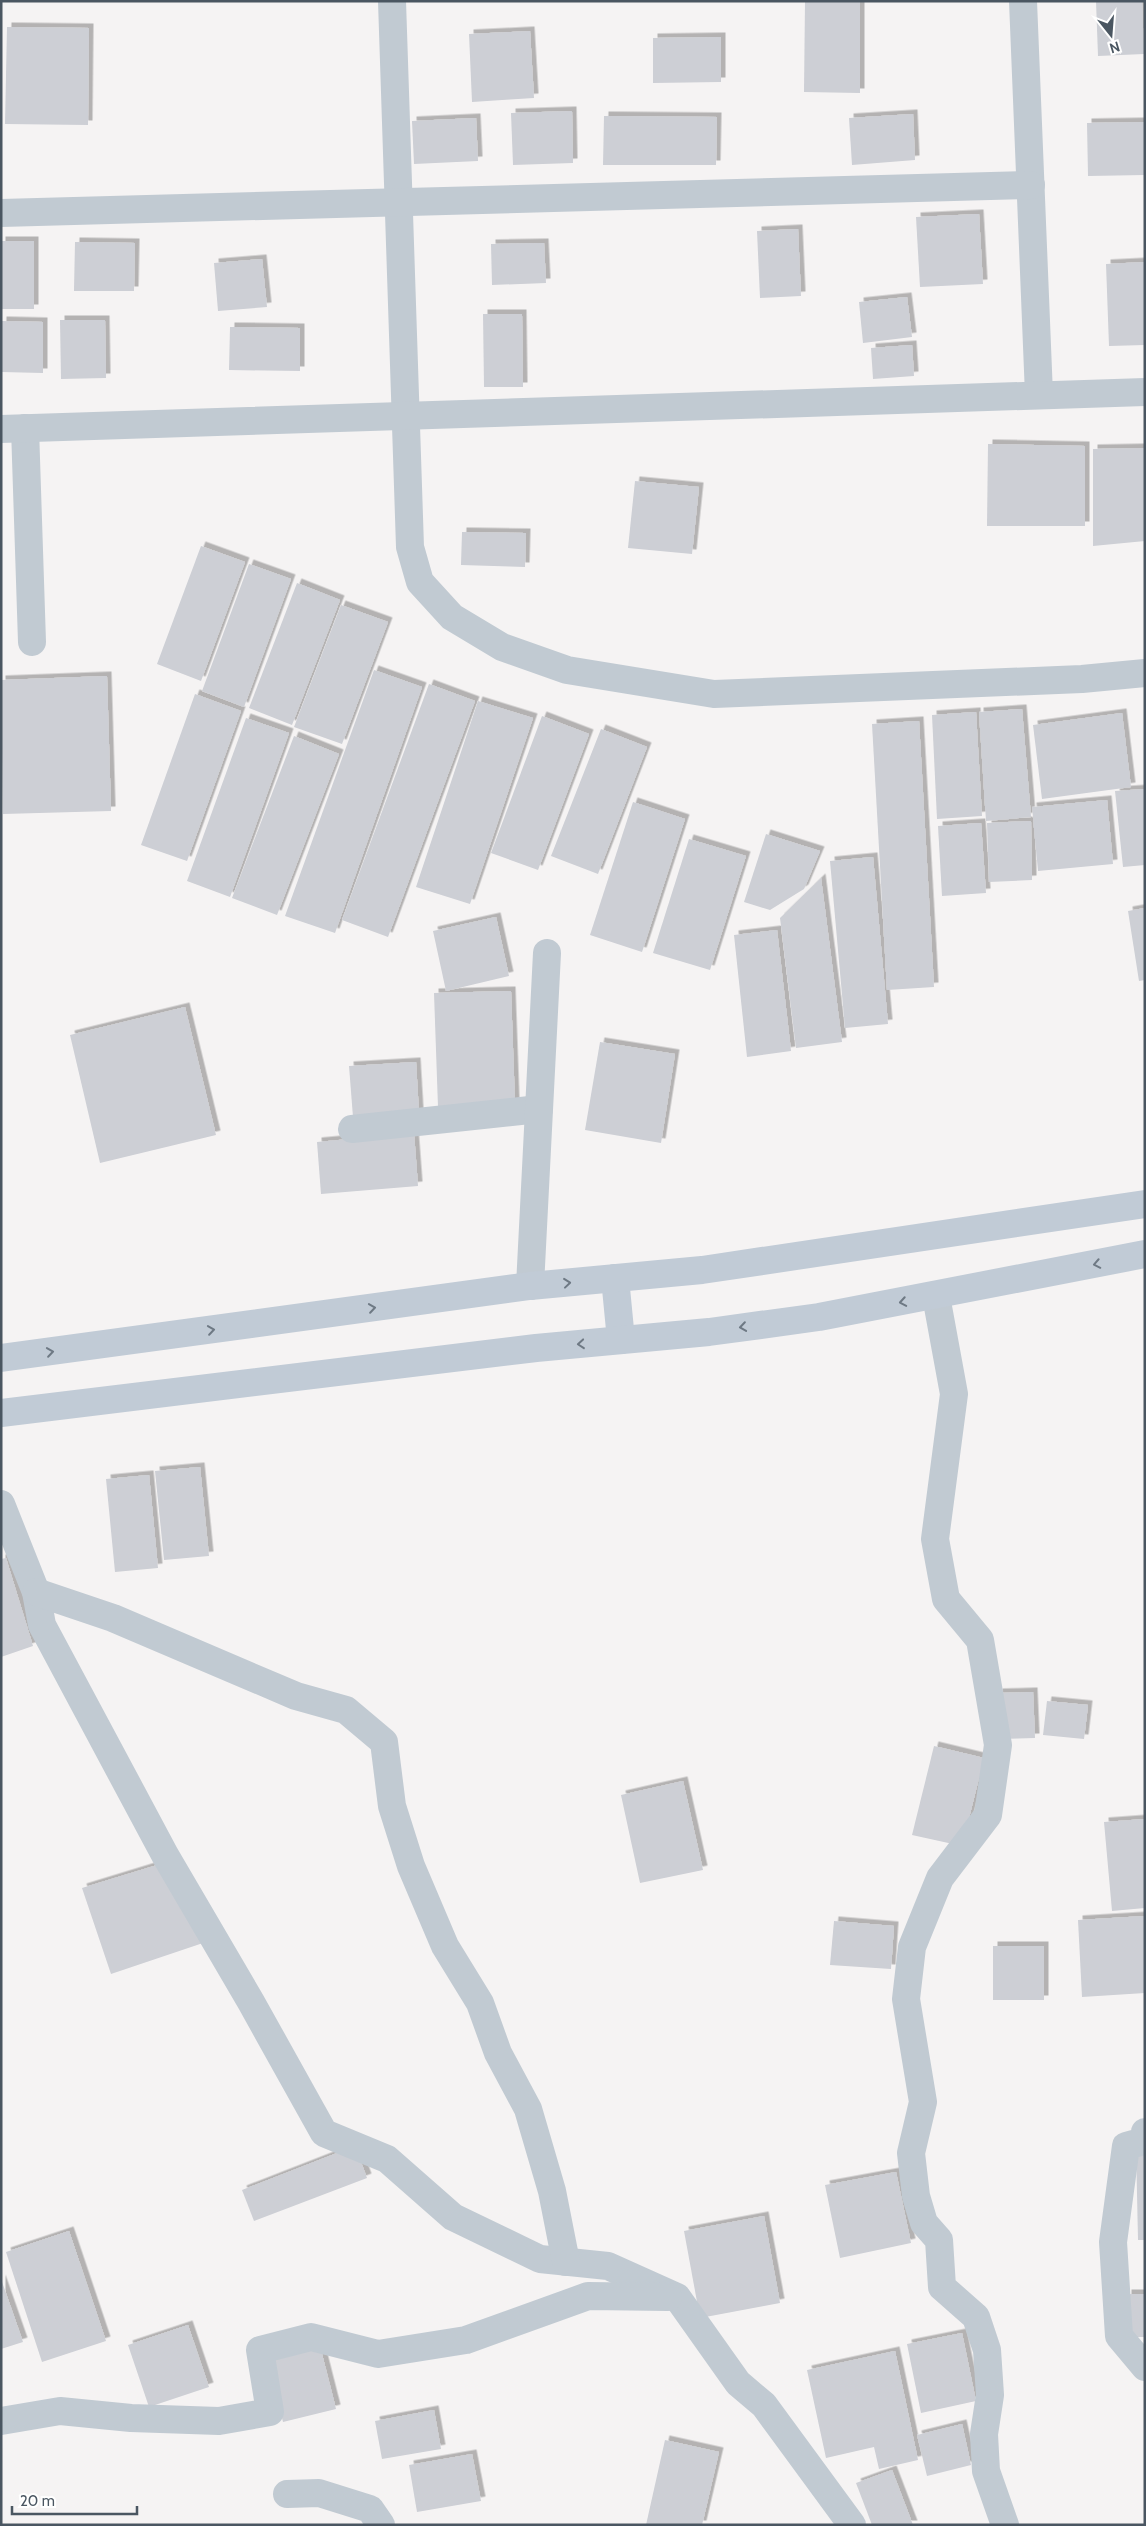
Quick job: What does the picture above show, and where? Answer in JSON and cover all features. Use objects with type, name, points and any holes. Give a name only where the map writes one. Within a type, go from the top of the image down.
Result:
[{"type":"street","points":[[392,1],[397,201],[410,547],[420,582],[452,617],[502,647],[567,670],[714,694],[1082,679],[1145,674]]},
{"type":"street","points":[[1023,1],[1039,395]]},
{"type":"street","points":[[1,213],[397,201],[1031,186]]},
{"type":"street","points":[[32,642],[13,428],[1145,392]]},
{"type":"street","points":[[530,1286],[547,953]]},
{"type":"street","points":[[352,1129],[539,1109]]},
{"type":"street","points":[[1,1358],[530,1286],[702,1270],[1145,1204]]},
{"type":"street","points":[[1,1413],[536,1348],[819,1317],[936,1296],[1145,1254]]},
{"type":"street","points":[[615,1278],[621,1340]]},
{"type":"street","points":[[936,1296],[954,1394],[935,1539],[946,1599],[980,1640],[998,1745],[988,1815],[940,1878],[912,1947],[906,1999],[923,2102],[911,2153],[916,2196],[924,2222],[939,2240],[942,2287],[976,2317],[987,2350],[990,2395],[984,2434],[986,2471],[1005,2525]]},
{"type":"street","points":[[1,1504],[36,1592],[42,1625],[165,1855],[251,2002],[324,2133],[387,2159],[453,2216],[540,2259],[608,2266],[677,2297],[738,2383],[764,2405],[852,2525]]},
{"type":"street","points":[[36,1592],[113,1618],[296,1696],[346,1710],[384,1742],[392,1806],[410,1866],[444,1946],[480,2003],[498,2053],[528,2109],[552,2191],[566,2262]]},
{"type":"street","points":[[1145,2132],[1144,2141],[1126,2146],[1113,2242],[1119,2336],[1145,2367]]},
{"type":"street","points":[[1,2421],[60,2411],[130,2418],[219,2421],[270,2412],[260,2350],[311,2337],[378,2354],[466,2340],[588,2296],[677,2297]]},
{"type":"street","points":[[287,2494],[319,2493],[370,2509],[381,2525]]},
{"type":"building","points":[[805,1],[860,1],[860,93],[804,92]]},
{"type":"building","points":[[1096,1],[1142,1],[1144,54],[1098,56]]},
{"type":"building","points":[[7,27],[89,28],[88,125],[5,124]]},
{"type":"building","points":[[530,31],[534,98],[472,102],[469,34]]},
{"type":"building","points":[[721,37],[721,82],[653,83],[653,38]]},
{"type":"building","points":[[572,111],[573,163],[513,165],[511,113]]},
{"type":"building","points":[[913,114],[915,160],[852,165],[849,118]]},
{"type":"building","points":[[604,116],[717,117],[716,165],[603,165]]},
{"type":"building","points":[[476,118],[478,161],[414,164],[412,121]]},
{"type":"building","points":[[1145,122],[1145,175],[1088,176],[1087,123]]},
{"type":"building","points":[[979,214],[983,284],[920,287],[916,217]]},
{"type":"building","points":[[798,229],[801,296],[760,298],[757,231]]},
{"type":"building","points":[[1,241],[34,241],[34,309],[1,309]]},
{"type":"building","points":[[75,242],[135,243],[134,291],[74,291]]},
{"type":"building","points":[[544,243],[546,283],[492,285],[491,244]]},
{"type":"building","points":[[262,259],[267,307],[218,311],[214,263]]},
{"type":"building","points":[[1145,262],[1145,345],[1109,346],[1106,264]]},
{"type":"building","points":[[907,297],[912,337],[863,343],[859,302]]},
{"type":"building","points":[[483,314],[522,314],[523,387],[484,387]]},
{"type":"building","points":[[60,320],[105,320],[106,378],[61,379]]},
{"type":"building","points":[[2,321],[43,322],[43,373],[1,372]]},
{"type":"building","points":[[230,327],[300,328],[300,371],[229,370]]},
{"type":"building","points":[[912,345],[914,376],[873,379],[871,348]]},
{"type":"building","points":[[988,444],[1085,446],[1085,526],[987,526]]},
{"type":"building","points":[[1145,448],[1145,541],[1093,546],[1093,449]]},
{"type":"building","points":[[635,481],[699,487],[692,554],[628,548]]},
{"type":"building","points":[[462,532],[526,533],[525,567],[461,565]]},
{"type":"building","points":[[201,546],[245,562],[201,681],[157,664]]},
{"type":"building","points":[[249,564],[291,579],[244,707],[202,691]]},
{"type":"building","points":[[297,583],[340,600],[292,725],[249,708]]},
{"type":"building","points":[[341,605],[388,622],[342,744],[294,727]]},
{"type":"building","points":[[374,670],[422,687],[335,933],[285,916]]},
{"type":"building","points":[[107,676],[111,811],[3,814],[1,680]]},
{"type":"building","points":[[429,684],[475,701],[388,937],[342,920]]},
{"type":"building","points":[[195,694],[241,711],[187,861],[141,845]]},
{"type":"building","points":[[478,701],[533,718],[470,904],[416,887]]},
{"type":"building","points":[[1022,709],[1031,817],[986,821],[979,712]]},
{"type":"building","points":[[976,712],[982,816],[937,819],[932,715]]},
{"type":"building","points":[[1122,713],[1131,787],[1042,799],[1033,725]]},
{"type":"building","points":[[542,716],[589,734],[538,870],[491,853]]},
{"type":"building","points":[[246,718],[289,733],[230,897],[187,881]]},
{"type":"building","points":[[919,721],[934,987],[887,990],[872,724]]},
{"type":"building","points":[[601,729],[647,747],[598,874],[551,856]]},
{"type":"building","points":[[294,736],[339,754],[277,915],[232,898]]},
{"type":"building","points":[[1145,789],[1145,865],[1123,867],[1115,791]]},
{"type":"building","points":[[1107,800],[1113,864],[1038,871],[1032,807]]},
{"type":"building","points":[[633,802],[685,819],[642,952],[590,935]]},
{"type":"building","points":[[1031,821],[1032,880],[989,882],[987,823]]},
{"type":"building","points":[[981,823],[986,893],[942,896],[938,826]]},
{"type":"building","points":[[766,834],[820,851],[804,889],[770,910],[744,902]]},
{"type":"building","points":[[689,839],[746,856],[710,970],[653,953]]},
{"type":"building","points":[[873,857],[888,1024],[845,1028],[830,861]]},
{"type":"building","points":[[821,878],[842,1042],[796,1048],[780,918]]},
{"type":"building","points":[[1145,908],[1145,980],[1139,981],[1128,911]]},
{"type":"building","points":[[496,917],[509,976],[446,991],[433,931]]},
{"type":"building","points":[[777,930],[791,1051],[747,1057],[734,935]]},
{"type":"building","points":[[511,991],[515,1104],[438,1107],[434,993]]},
{"type":"building","points":[[185,1007],[216,1135],[100,1163],[70,1035]]},
{"type":"building","points":[[600,1042],[675,1054],[661,1143],[585,1130]]},
{"type":"building","points":[[416,1062],[419,1113],[353,1117],[349,1066]]},
{"type":"building","points":[[414,1133],[418,1186],[321,1194],[317,1142]]},
{"type":"building","points":[[200,1467],[209,1556],[164,1560],[155,1471]]},
{"type":"building","points":[[149,1475],[158,1568],[115,1572],[106,1479]]},
{"type":"building","points":[[6,1558],[33,1646],[1,1657],[1,1559]]},
{"type":"building","points":[[1033,1692],[1035,1738],[1000,1739],[998,1693]]},
{"type":"building","points":[[1047,1701],[1088,1705],[1084,1739],[1043,1735]]},
{"type":"building","points":[[934,1746],[984,1758],[962,1846],[912,1835]]},
{"type":"building","points":[[683,1781],[703,1870],[640,1883],[621,1795]]},
{"type":"building","points":[[1145,1819],[1145,1908],[1112,1911],[1104,1822]]},
{"type":"building","points":[[167,1862],[203,1943],[111,1974],[82,1888]]},
{"type":"building","points":[[1145,1916],[1145,1993],[1082,1997],[1078,1920]]},
{"type":"building","points":[[834,1921],[894,1926],[891,1969],[830,1965]]},
{"type":"building","points":[[993,1946],[1044,1946],[1044,2000],[993,2000]]},
{"type":"building","points":[[355,2146],[367,2178],[254,2221],[242,2190]]},
{"type":"building","points":[[1136,2147],[1145,2147],[1145,2240],[1138,2240]]},
{"type":"building","points":[[896,2172],[911,2243],[840,2258],[825,2185]]},
{"type":"building","points":[[764,2216],[780,2303],[700,2318],[684,2231]]},
{"type":"building","points":[[69,2231],[106,2341],[42,2362],[6,2252]]},
{"type":"building","points":[[1,2279],[23,2342],[1,2349]]},
{"type":"building","points":[[1127,2294],[1145,2294],[1145,2337],[1127,2337]]},
{"type":"building","points":[[188,2325],[209,2387],[149,2407],[128,2345]]},
{"type":"building","points":[[962,2333],[976,2401],[921,2413],[907,2344]]},
{"type":"building","points":[[319,2342],[336,2409],[283,2422],[266,2356]]},
{"type":"building","points":[[895,2351],[918,2460],[879,2469],[874,2447],[826,2458],[807,2370]]},
{"type":"building","points":[[434,2410],[441,2449],[382,2459],[375,2421]]},
{"type":"building","points":[[962,2424],[971,2465],[927,2476],[917,2435]]},
{"type":"building","points":[[665,2440],[719,2452],[702,2525],[646,2525]]},
{"type":"building","points":[[472,2454],[481,2501],[417,2512],[409,2465]]},
{"type":"building","points":[[892,2470],[913,2525],[872,2525],[856,2483]]}]
